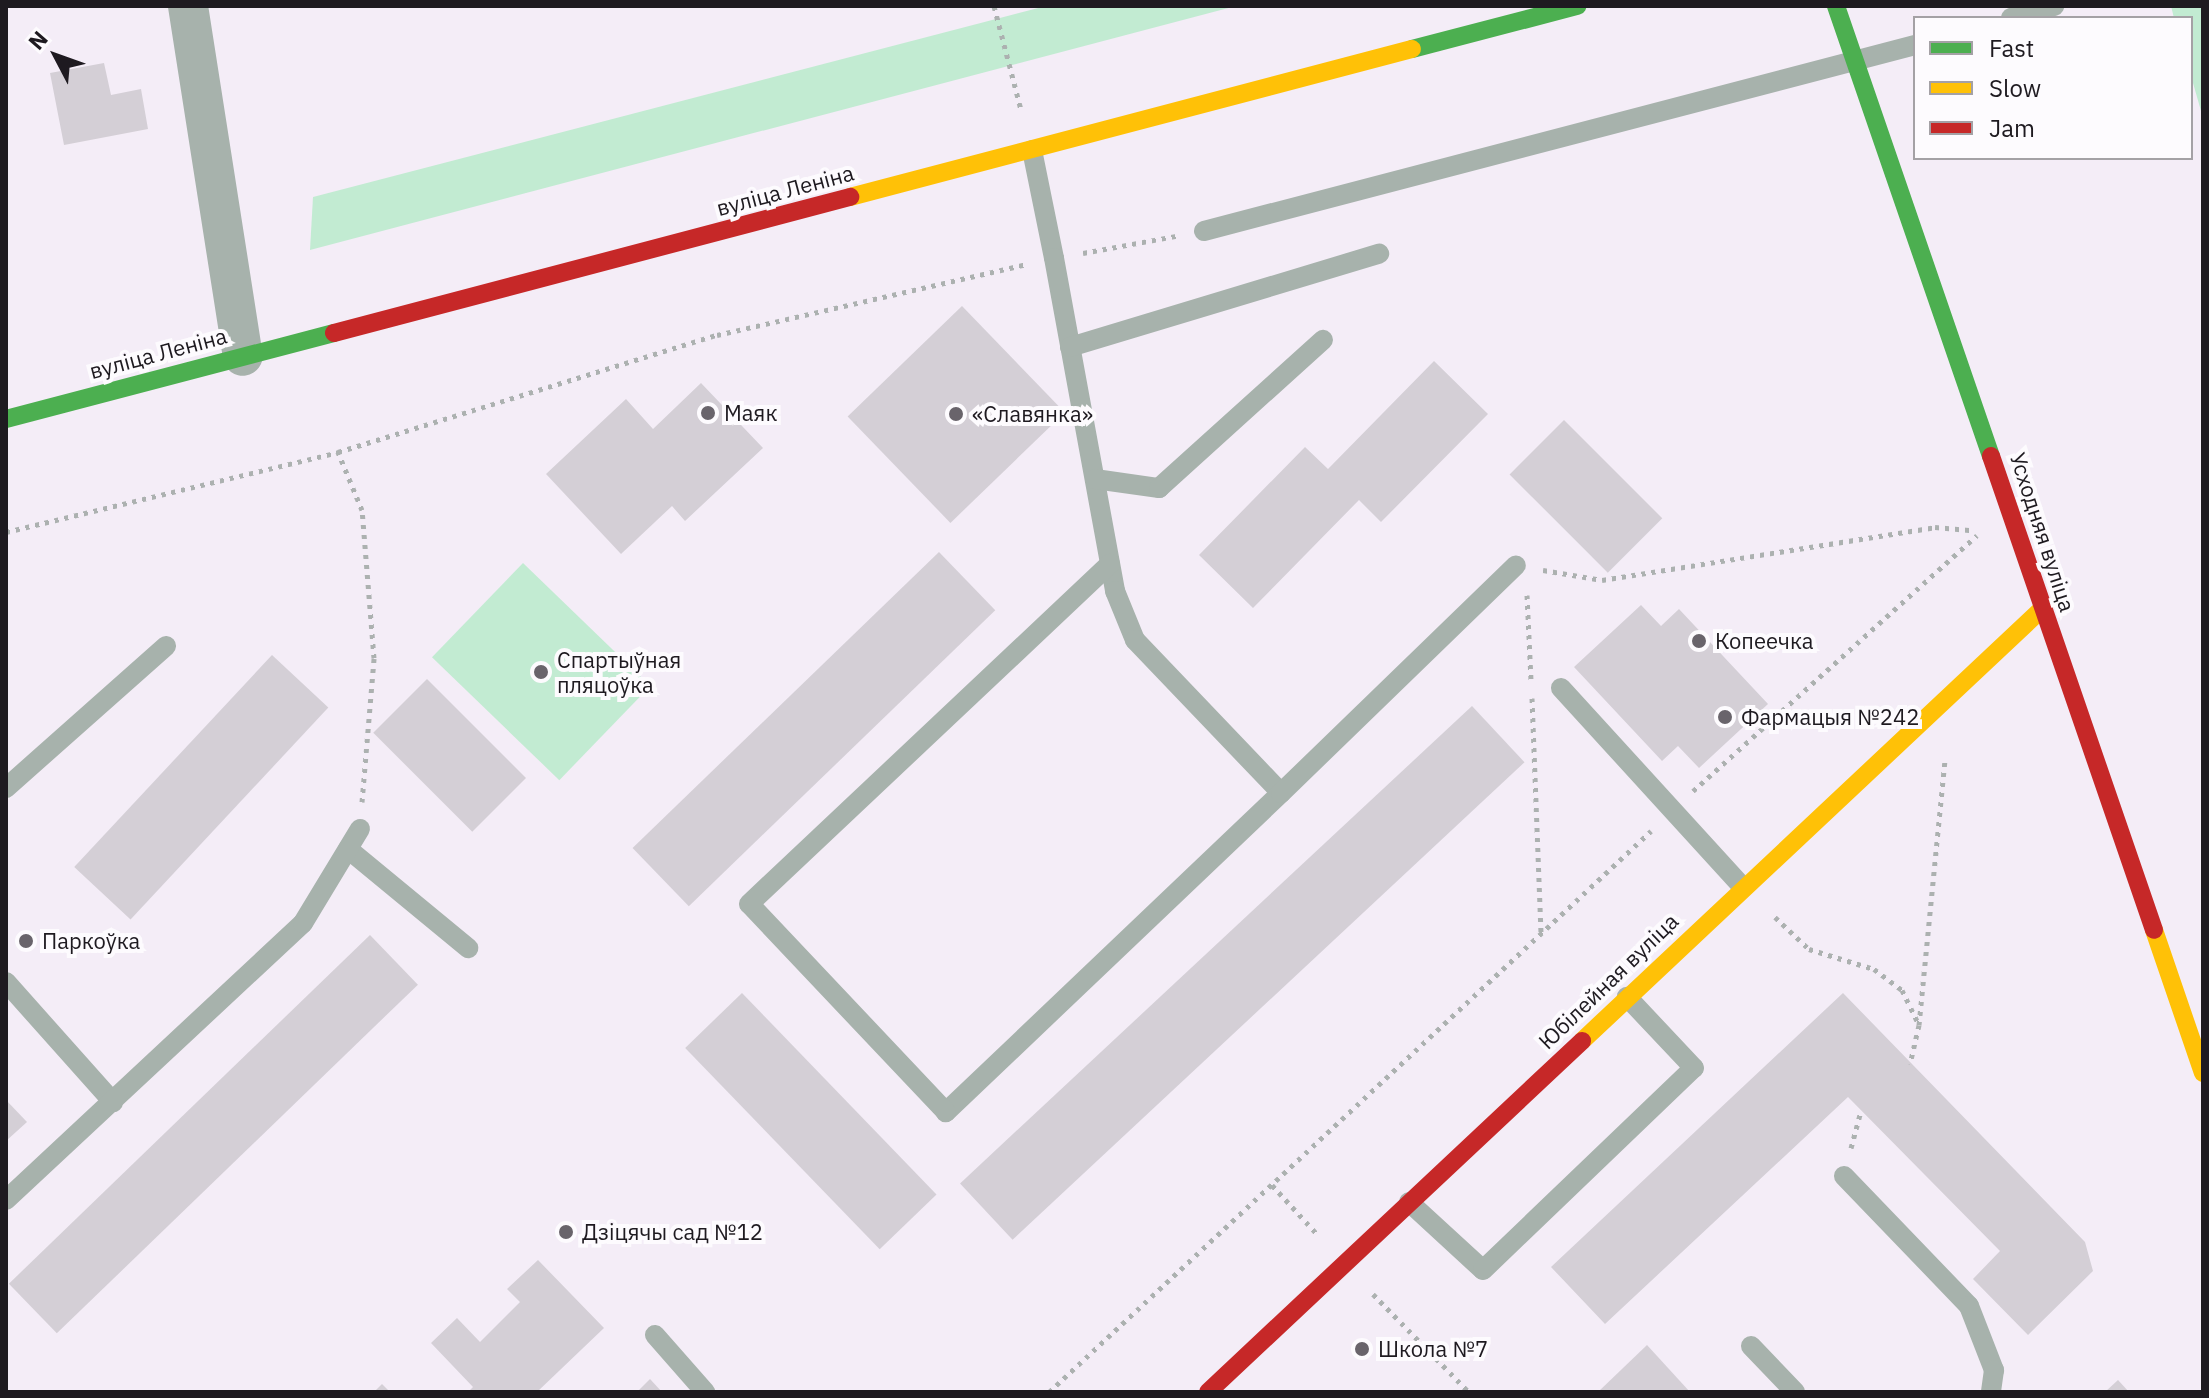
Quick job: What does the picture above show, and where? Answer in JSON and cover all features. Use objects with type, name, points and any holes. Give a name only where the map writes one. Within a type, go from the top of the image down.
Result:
[{"type":"main road","name":"вуліца Леніна","points":[[6,419],[1577,6]]},
{"type":"main road","name":"Усходняя вуліца","points":[[1836,6],[2203,1073]]},
{"type":"main road","name":"Юбілейная вуліца","points":[[1208,1392],[1742,886],[2043,608]]},
{"type":"street","points":[[188,6],[243,356]]},
{"type":"lane","points":[[2018,16],[2054,6]]},
{"type":"lane","points":[[1204,231],[1913,46]]},
{"type":"lane","points":[[1032,150],[1110,564],[1135,640],[1281,793]]},
{"type":"lane","points":[[1070,347],[1379,254]]},
{"type":"lane","points":[[1095,479],[1159,488],[1323,340]]},
{"type":"lane","points":[[1110,564],[749,904],[946,1112],[1521,566]]},
{"type":"lane","points":[[6,788],[166,646]]},
{"type":"lane","points":[[1561,688],[1742,886]]},
{"type":"lane","points":[[6,1200],[303,923],[360,829]]},
{"type":"lane","points":[[348,849],[468,948]]},
{"type":"lane","points":[[6,982],[113,1102]]},
{"type":"lane","points":[[1409,1202],[1483,1270],[1694,1068],[1627,997]]},
{"type":"lane","points":[[1844,1176],[1969,1306],[1994,1370],[1991,1392]]},
{"type":"lane","points":[[655,1335],[705,1392]]},
{"type":"lane","points":[[1751,1346],[1795,1392]]},
{"type":"path","points":[[994,6],[1032,150]]},
{"type":"path","points":[[6,532],[338,452],[717,335],[1054,258],[1204,231]]},
{"type":"path","points":[[338,452],[362,510],[374,658],[360,829]]},
{"type":"path","points":[[1049,1392],[1541,937],[1673,810],[1981,531],[1935,527],[1602,580],[1521,566],[1541,937]]},
{"type":"path","points":[[1910,1064],[1919,1025],[1952,695]]},
{"type":"path","points":[[1742,886],[1809,949],[1874,969],[1902,990],[1919,1025]]},
{"type":"path","points":[[1844,1176],[1861,1110]]},
{"type":"green space","points":[[1046,6],[1236,6],[310,250],[313,197]]},
{"type":"green space","points":[[2171,6],[2203,6],[2203,118],[2193,83],[2193,16],[2174,16]]},
{"type":"green space","name":"Спартыўная пляцоўка","points":[[523,563],[650,686],[559,780],[432,657]]},
{"type":"building","points":[[104,63],[111,95],[141,89],[148,129],[64,145],[50,73]]},
{"type":"building","name":"«Славянка»","points":[[962,306],[1065,412],[950,523],[848,416]]},
{"type":"building","points":[[1434,361],[1488,414],[1381,522],[1359,500],[1253,608],[1199,555],[1305,447],[1328,469]]},
{"type":"building","points":[[701,383],[763,448],[685,521],[672,506],[621,554],[546,474],[626,399],[653,429]]},
{"type":"building","points":[[1564,420],[1662,518],[1608,573],[1510,474]]},
{"type":"building","points":[[939,552],[995,610],[689,906],[633,848]]},
{"type":"building","points":[[1641,605],[1661,626],[1679,609],[1768,704],[1699,768],[1678,746],[1662,761],[1574,667]]},
{"type":"building","points":[[272,655],[328,708],[131,920],[74,867]]},
{"type":"building","points":[[427,679],[526,778],[472,832],[373,733]]},
{"type":"building","points":[[1472,706],[1525,762],[1013,1240],[960,1183]]},
{"type":"building","points":[[370,935],[418,985],[57,1333],[9,1284]]},
{"type":"building","points":[[742,993],[937,1194],[880,1249],[685,1048]]},
{"type":"building","points":[[1843,993],[2085,1242],[2093,1271],[2028,1335],[1973,1279],[2000,1251],[1848,1097],[1605,1324],[1551,1267]]},
{"type":"building","points":[[6,1100],[27,1122],[6,1141]]},
{"type":"building","name":"Дзіцячы сад №12","points":[[538,1260],[604,1328],[537,1392],[468,1392],[473,1387],[431,1343],[457,1318],[480,1342],[520,1302],[507,1289]]},
{"type":"building","points":[[1647,1345],[1690,1392],[1598,1392]]},
{"type":"building","points":[[650,1379],[662,1392],[637,1392]]},
{"type":"building","points":[[2118,1380],[2129,1392],[2105,1392]]},
{"type":"building","points":[[382,1384],[390,1392],[374,1392]]},
{"type":"traffic: fast","points":[[1412,49],[1577,6]]},
{"type":"traffic: fast","points":[[1836,6],[1991,456]]},
{"type":"traffic: fast","points":[[6,419],[334,333]]},
{"type":"traffic: slow","points":[[850,197],[1412,49]]},
{"type":"traffic: slow","points":[[1582,1041],[2043,608]]},
{"type":"traffic: slow","points":[[2154,930],[2203,1073]]},
{"type":"traffic: jam","points":[[334,333],[850,197]]},
{"type":"traffic: jam","points":[[1991,456],[2154,930]]},
{"type":"traffic: jam","points":[[1208,1392],[1582,1041]]},
{"type":"place","name":"Маяк","points":[[708,413]]},
{"type":"place","name":"«Славянка»","points":[[956,414]]},
{"type":"place","name":"Копеечка","points":[[1699,641]]},
{"type":"place","name":"Спартыўная пляцоўка","points":[[541,672]]},
{"type":"place","name":"Фармацыя №242","points":[[1725,717]]},
{"type":"place","name":"Паркоўка","points":[[26,941]]},
{"type":"place","name":"Дзіцячы сад №12","points":[[566,1232]]},
{"type":"place","name":"Школа №7","points":[[1362,1349]]}]
